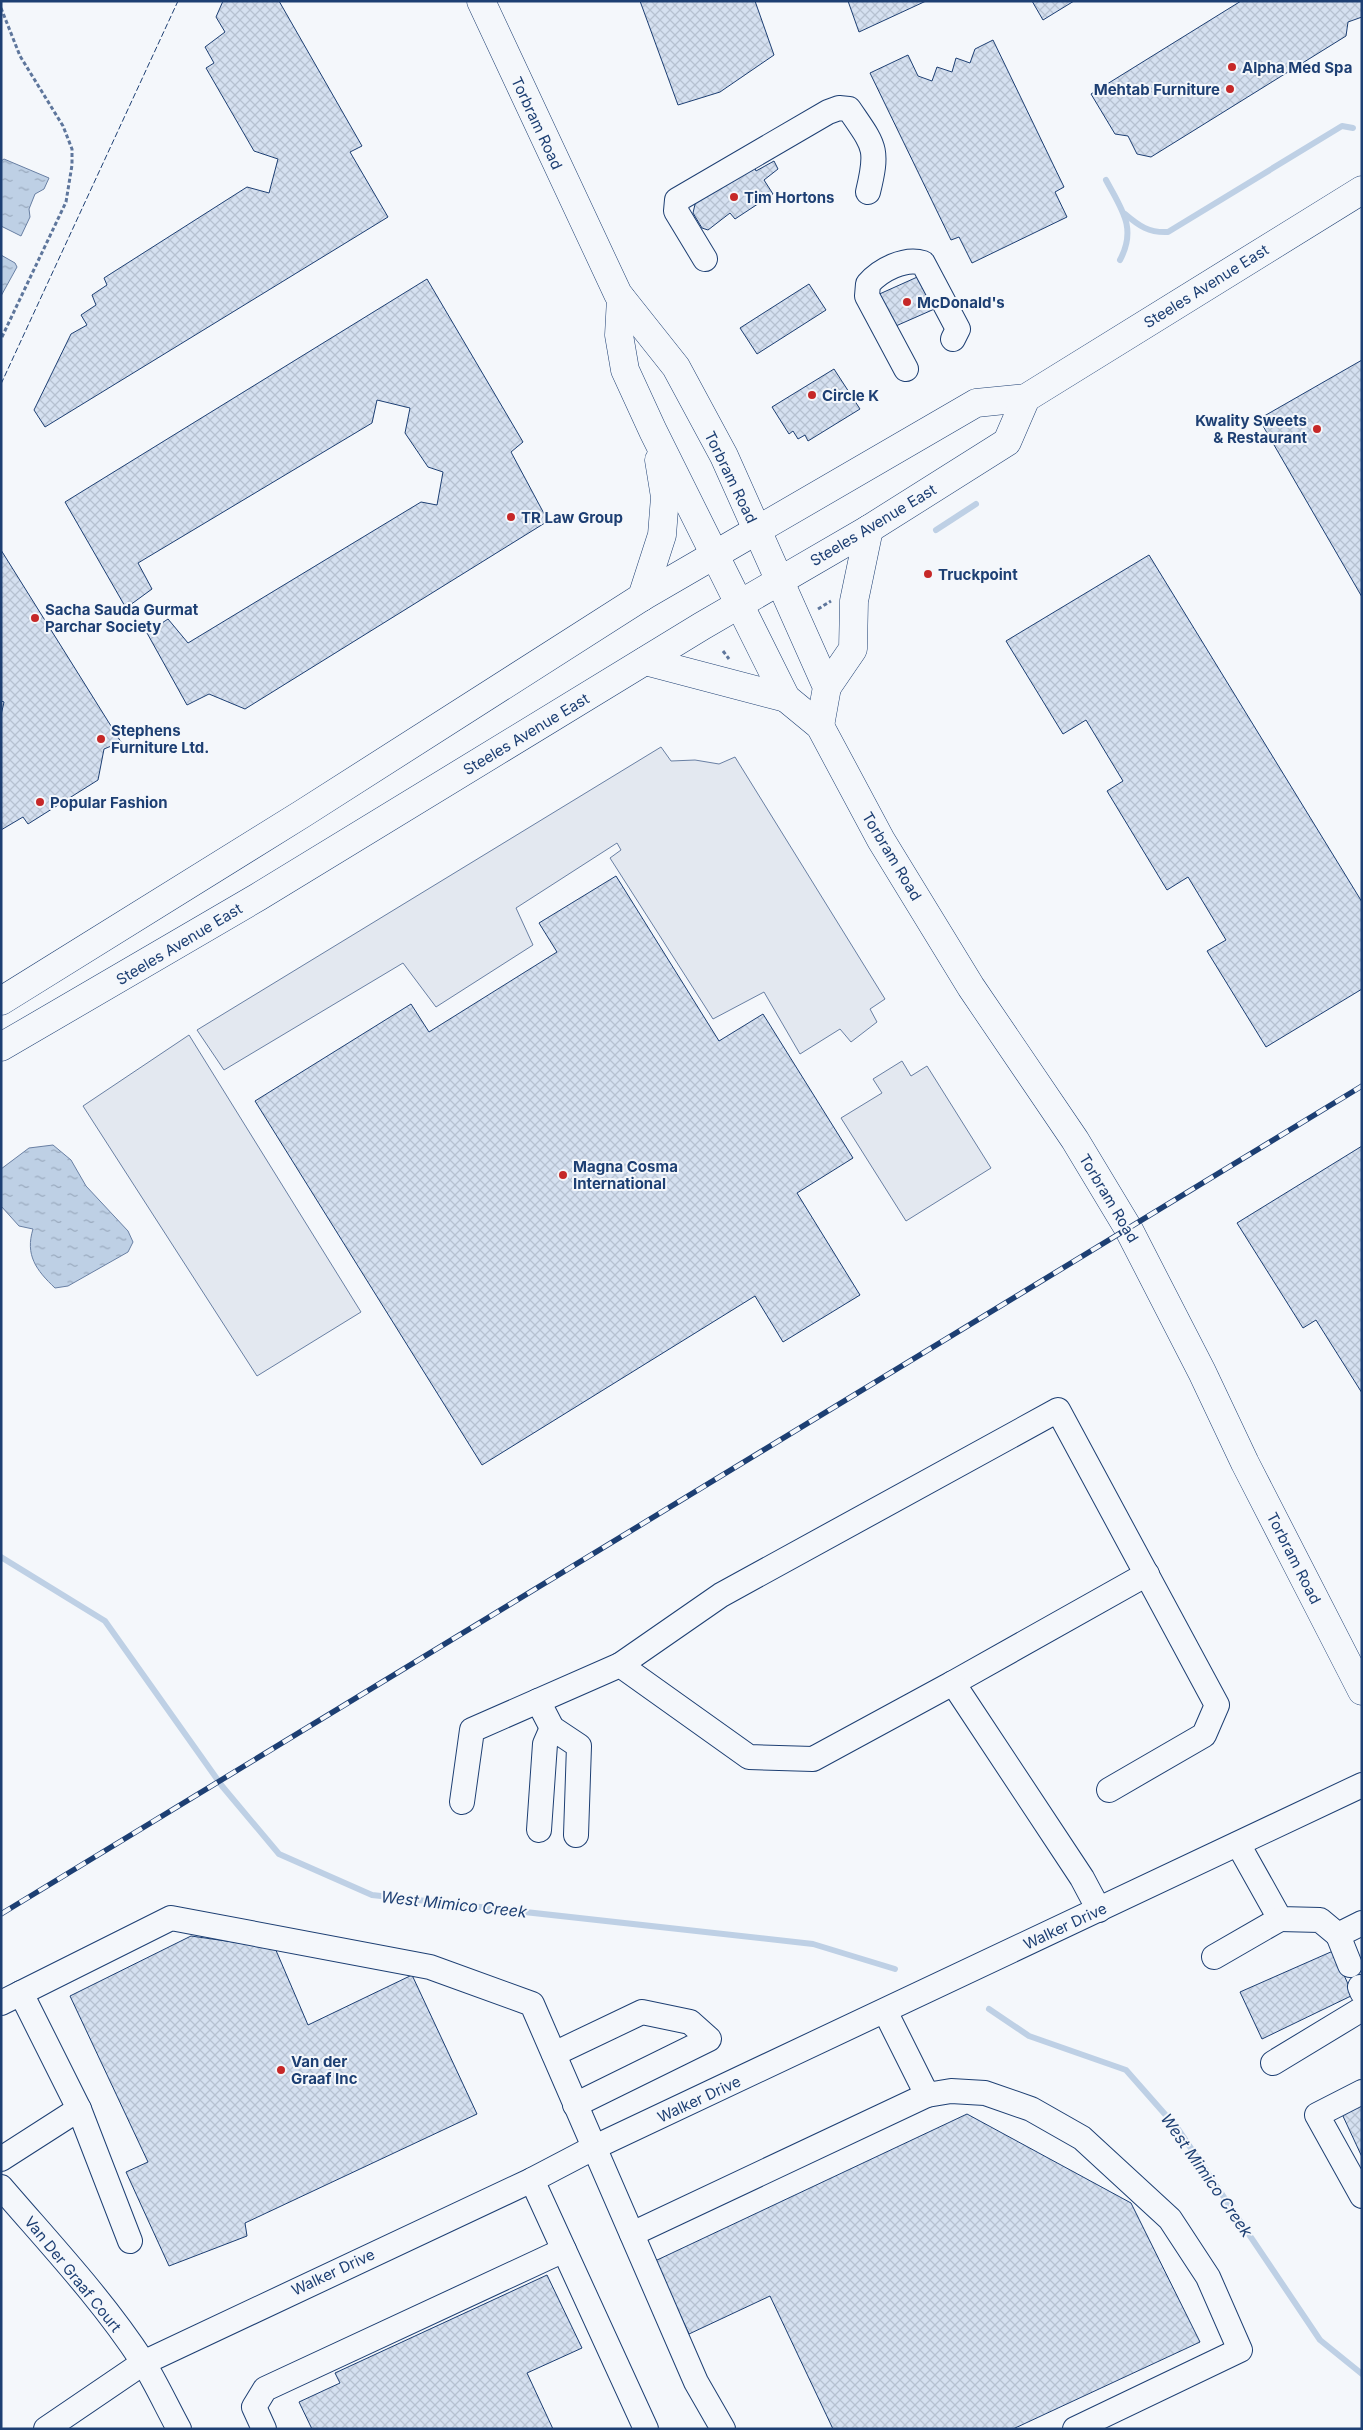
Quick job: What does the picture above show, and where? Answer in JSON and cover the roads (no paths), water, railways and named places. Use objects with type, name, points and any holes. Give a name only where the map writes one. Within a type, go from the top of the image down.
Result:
[{"type":"main road","name":"Torbram Road","points":[[481,1],[621,298],[652,334],[676,367],[724,456],[827,687]]},
{"type":"main road","name":"Steeles Avenue East","points":[[1,1001],[311,809],[642,597],[976,404],[1026,398],[1362,190]]},
{"type":"main road","name":"Torbram Road","points":[[621,298],[619,335],[625,370],[653,431],[786,698],[820,726],[886,848],[971,987],[1075,1140],[1142,1254],[1245,1463],[1362,1690]]},
{"type":"main road","name":"Steeles Avenue East","points":[[1,1047],[258,897],[645,661],[869,529],[1007,442],[1026,398]]},
{"type":"main road","points":[[642,597],[662,535],[665,497],[653,431]]},
{"type":"main road","points":[[820,726],[827,687],[853,649],[854,601],[869,529]]},
{"type":"main road","points":[[645,661],[786,698]]},
{"type":"street","points":[[705,259],[676,211],[678,200],[828,112],[838,108],[849,109],[871,142],[875,162],[868,192]]},
{"type":"street","points":[[906,369],[867,296],[868,284],[873,277],[902,262],[913,260],[923,263],[958,329],[953,339]]},
{"type":"street","points":[[462,1802],[472,1730],[620,1665],[721,1595],[1058,1410],[1217,1705],[1204,1735],[1109,1790]]},
{"type":"street","points":[[620,1665],[749,1757],[813,1758],[953,1683],[1147,1574]]},
{"type":"street","points":[[953,1683],[1082,1878],[1099,1910]]},
{"type":"street","points":[[538,1701],[552,1728],[579,1746],[576,1835]]},
{"type":"street","points":[[539,1830],[545,1744],[552,1728]]},
{"type":"street","name":"Walker Drive","points":[[46,2429],[143,2363],[1362,1785]]},
{"type":"street","points":[[1238,1844],[1280,1919]]},
{"type":"street","points":[[130,2242],[79,2109],[11,1998],[171,1918],[439,1970],[532,2004],[696,2382],[723,2429]]},
{"type":"street","points":[[1214,1957],[1280,1919],[1320,1920],[1354,1932],[1350,1965]]},
{"type":"street","points":[[1273,2063],[1361,1996]]},
{"type":"street","points":[[885,2011],[927,2095]]},
{"type":"street","points":[[554,2054],[642,2012],[690,2022],[709,2039],[575,2105]]},
{"type":"street","points":[[632,2234],[927,2095],[951,2091],[985,2093],[1031,2109],[1082,2138],[1170,2219],[1208,2277],[1240,2350],[1074,2429]]},
{"type":"street","points":[[1362,2092],[1317,2115],[1362,2196]]},
{"type":"street","points":[[1,2159],[79,2109]]},
{"type":"street","points":[[532,2180],[646,2429]]},
{"type":"street","name":"Van Der Graaf Court","points":[[1,2187],[88,2288],[143,2363],[179,2429]]},
{"type":"street","points":[[264,2429],[254,2407],[265,2389],[564,2250]]},
{"type":"water","points":[[4,159],[49,178],[44,189],[35,194],[29,209],[30,217],[21,236],[1,226],[1,161]]},
{"type":"water","points":[[1,255],[15,263],[17,267],[1,296]]},
{"type":"water","points":[[53,1145],[71,1160],[86,1186],[128,1231],[133,1242],[128,1252],[68,1286],[55,1288],[42,1275],[31,1254],[30,1247],[33,1229],[19,1226],[1,1206],[1,1169],[29,1148]]},
{"type":"waterway","points":[[1125,214],[1145,228],[1168,232],[1342,126],[1353,128]]},
{"type":"waterway","points":[[1106,180],[1122,210],[1127,229],[1125,249],[1120,260]]},
{"type":"waterway","points":[[936,530],[976,504]]},
{"type":"waterway","name":"West Mimico Creek","points":[[1,1557],[105,1621],[222,1786],[279,1854],[372,1895],[813,1944],[895,1969]]},
{"type":"waterway","name":"West Mimico Creek","points":[[989,2009],[1029,2036],[1126,2070],[1178,2129],[1320,2340],[1362,2374]]},
{"type":"railway","points":[[1,1914],[1362,1086]]},
{"type":"place","name":"Alpha Med Spa","points":[[1232,67]]},
{"type":"place","name":"Mehtab Furniture","points":[[1230,89]]},
{"type":"place","name":"Tim Hortons","points":[[734,197]]},
{"type":"place","name":"McDonald's","points":[[907,302]]},
{"type":"place","name":"Circle K","points":[[812,395]]},
{"type":"place","name":"Kwality Sweets & Restaurant","points":[[1317,429]]},
{"type":"place","name":"TR Law Group","points":[[511,517]]},
{"type":"place","name":"Truckpoint","points":[[928,574]]},
{"type":"place","name":"Sacha Sauda Gurmat Parchar Society","points":[[35,618]]},
{"type":"place","name":"Stephens Furniture Ltd.","points":[[101,739]]},
{"type":"place","name":"Popular Fashion","points":[[40,802]]},
{"type":"place","name":"Magna Cosma International","points":[[563,1175]]},
{"type":"place","name":"Van der Graaf Inc","points":[[281,2070]]}]
